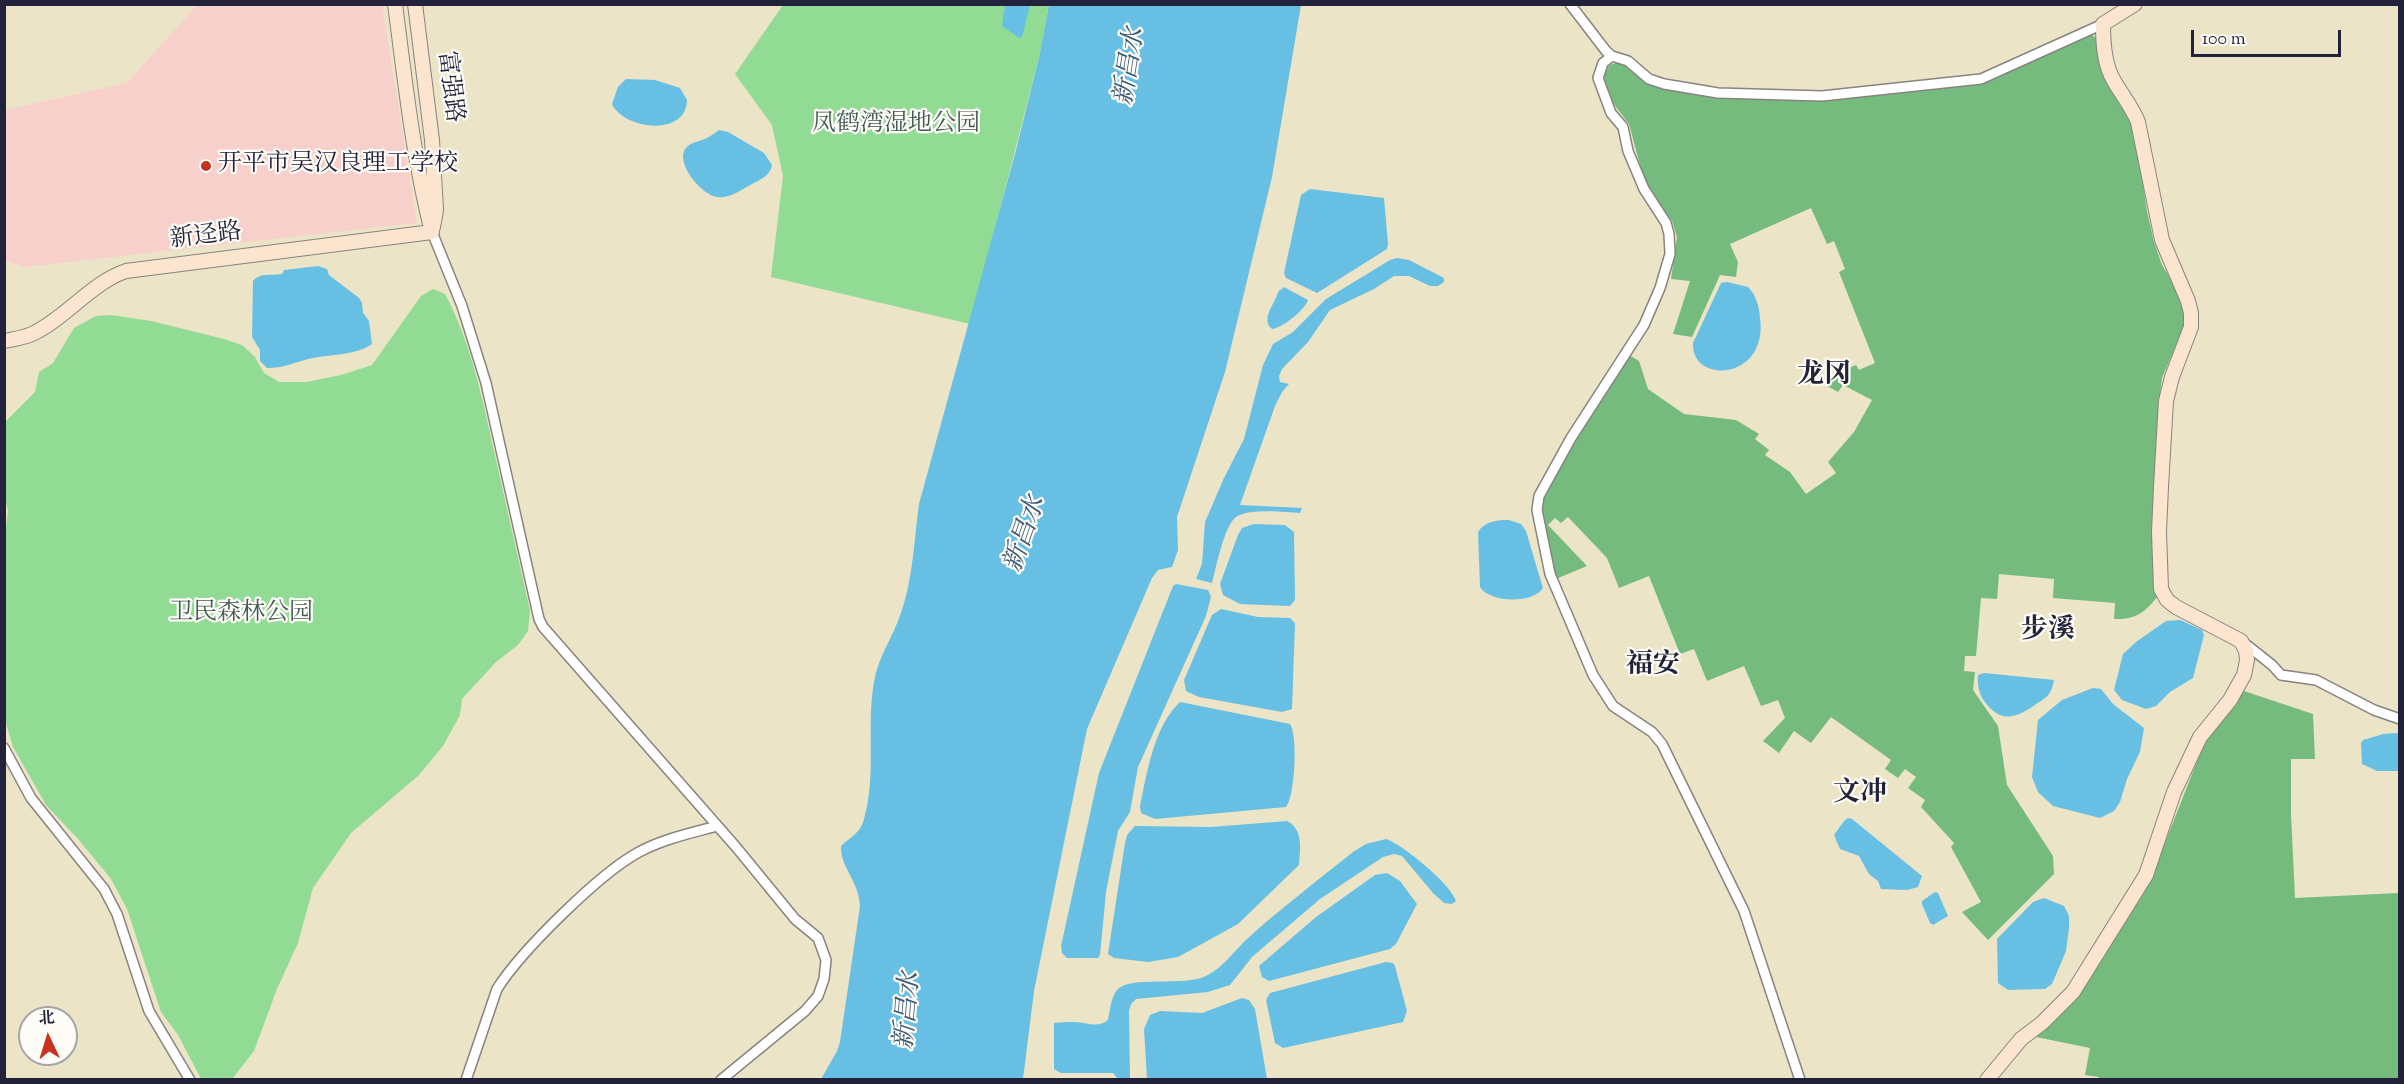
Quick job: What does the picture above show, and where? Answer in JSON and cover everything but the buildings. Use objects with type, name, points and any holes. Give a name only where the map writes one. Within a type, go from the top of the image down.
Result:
[{"type":"street","name":"富强路","points":[[395,4],[413,142],[421,190],[432,232]]},
{"type":"street","name":"富强路","points":[[415,4],[432,140],[436,210],[432,232]]},
{"type":"street","points":[[1570,4],[1606,51],[1612,56],[1628,61],[1642,75],[1655,82],[1683,88],[1745,95],[1822,96],[1981,79],[2103,24],[2135,4]]},
{"type":"street","points":[[2103,24],[2105,54],[2111,75],[2134,111],[2138,122],[2162,240],[2192,313],[2191,327],[2172,377],[2166,401],[2159,532],[2161,589],[2166,600],[2175,607],[2241,641],[2281,675],[2316,680],[2374,710],[2400,718]]},
{"type":"street","points":[[1612,56],[1603,63],[1598,78],[1611,114],[1623,127],[1628,151],[1644,189],[1666,223],[1670,249],[1660,288],[1644,325],[1571,438],[1539,496],[1537,510],[1550,574],[1593,675],[1613,706],[1652,732],[1662,744],[1744,911],[1800,1080]]},
{"type":"street","name":"新迳路","points":[[4,341],[21,338],[38,331],[108,280],[126,271],[432,232]]},
{"type":"street","points":[[432,232],[462,306],[486,383],[539,619],[543,627],[795,919],[818,938],[826,960],[824,979],[818,996],[810,1006],[721,1080]]},
{"type":"street","points":[[1988,1079],[2021,1039],[2042,1023],[2073,992],[2141,883],[2151,863],[2174,792],[2200,737],[2230,700],[2244,675],[2247,660],[2241,641]]},
{"type":"street","points":[[4,748],[31,798],[104,889],[117,914],[150,1011],[190,1080]]},
{"type":"street","points":[[466,1080],[497,989],[541,937],[591,889],[626,860],[665,841],[717,826]]},
{"type":"shaded area","name":"开平市吴汉良理工学校","points":[[197,5],[382,5],[417,223],[24,267],[5,260],[5,110],[127,83]]},
{"type":"green space","name":"凤鹤湾湿地公园","points":[[783,5],[1049,5],[1039,58],[970,324],[771,277],[783,176],[772,125],[735,74]]},
{"type":"green space","points":[[2091,34],[2097,39],[2135,131],[2154,242],[2162,265],[2183,299],[2186,322],[2162,378],[2159,403],[2154,532],[2158,596],[2139,614],[2114,619],[2115,603],[2053,598],[2054,579],[1999,574],[1997,599],[1981,598],[1976,656],[1965,656],[1964,671],[1975,672],[1973,690],[1998,726],[2007,785],[2053,856],[2054,874],[1988,940],[1962,912],[1981,902],[1951,847],[1954,843],[1921,807],[1925,800],[1908,788],[1916,777],[1905,769],[1898,778],[1885,769],[1891,760],[1831,717],[1811,743],[1794,731],[1779,753],[1763,741],[1785,718],[1778,700],[1761,706],[1744,666],[1707,681],[1694,649],[1680,654],[1649,576],[1619,588],[1607,558],[1568,517],[1561,523],[1555,518],[1548,525],[1587,566],[1556,579],[1540,513],[1542,499],[1575,438],[1629,355],[1639,361],[1648,389],[1684,414],[1736,420],[1759,434],[1755,439],[1769,450],[1765,455],[1790,472],[1806,494],[1836,473],[1828,462],[1854,432],[1872,400],[1843,385],[1838,392],[1827,386],[1831,375],[1856,365],[1859,370],[1875,363],[1839,272],[1845,269],[1834,241],[1827,244],[1811,208],[1730,244],[1738,262],[1736,277],[1720,275],[1692,337],[1673,334],[1690,281],[1671,279],[1677,237],[1672,221],[1645,184],[1629,124],[1609,98],[1604,76],[1610,65],[1619,62],[1626,64],[1647,82],[1664,89],[1764,100],[1846,97],[1987,81]]},
{"type":"green space","name":"卫民森林公园","points":[[433,289],[445,294],[462,332],[475,371],[530,611],[528,631],[518,645],[496,662],[462,699],[460,715],[443,746],[419,775],[351,833],[313,888],[298,943],[277,989],[254,1051],[232,1079],[201,1079],[178,1035],[161,1012],[127,909],[111,879],[46,805],[13,747],[4,717],[4,543],[8,511],[4,496],[5,422],[35,392],[39,372],[53,363],[74,328],[96,316],[111,315],[151,321],[224,339],[242,345],[255,357],[264,373],[279,382],[306,382],[341,375],[372,365],[421,296]]},
{"type":"green space","points":[[2244,691],[2313,714],[2315,759],[2291,759],[2295,898],[2399,893],[2399,1079],[2099,1079],[2099,1077],[2085,1075],[2090,1048],[2036,1037],[2072,1003],[2134,909],[2163,848],[2208,733]]},
{"type":"water","points":[[1005,5],[1030,5],[1022,37],[1019,38],[1002,26]]},
{"type":"water","name":"新昌水","points":[[1049,5],[1301,5],[1272,177],[1225,372],[1177,517],[1178,550],[1172,567],[1158,570],[1152,578],[1087,729],[1034,991],[1023,1079],[821,1079],[840,1042],[860,906],[856,889],[843,861],[841,846],[860,828],[868,802],[874,682],[905,600],[911,573],[919,504],[1016,150],[1039,58]]},
{"type":"water","points":[[626,79],[655,80],[680,88],[687,100],[684,112],[676,120],[666,125],[640,124],[628,119],[618,113],[612,104],[618,87]]},
{"type":"water","points":[[719,130],[728,132],[764,153],[772,165],[762,179],[727,197],[712,195],[698,185],[687,169],[683,154],[688,146]]},
{"type":"water","points":[[1310,189],[1384,198],[1388,244],[1387,249],[1317,293],[1286,278],[1284,273],[1301,195]]},
{"type":"water","points":[[1397,258],[1409,260],[1444,278],[1444,282],[1438,286],[1430,286],[1409,276],[1394,276],[1374,289],[1330,310],[1308,342],[1282,369],[1279,376],[1280,382],[1289,384],[1275,406],[1240,505],[1302,508],[1300,513],[1256,512],[1235,518],[1227,530],[1212,583],[1196,579],[1202,564],[1205,522],[1244,439],[1263,365],[1273,344],[1293,332],[1326,299]]},
{"type":"water","points":[[318,266],[327,269],[329,275],[359,298],[363,313],[369,321],[372,344],[350,353],[316,357],[267,368],[260,361],[260,350],[252,337],[253,281],[263,275],[282,274],[284,270]]},
{"type":"water","points":[[1727,282],[1748,287],[1753,294],[1760,313],[1760,338],[1753,354],[1742,364],[1729,370],[1716,370],[1704,366],[1696,357],[1693,343],[1721,283]]},
{"type":"water","points":[[1284,287],[1308,300],[1293,318],[1272,329],[1267,321],[1269,311],[1278,292]]},
{"type":"water","points":[[1509,520],[1521,524],[1526,531],[1543,588],[1530,597],[1512,600],[1493,596],[1480,587],[1478,532],[1488,523]]},
{"type":"water","points":[[1254,524],[1285,525],[1294,532],[1295,600],[1290,606],[1240,604],[1223,595],[1220,584],[1238,535],[1242,528]]},
{"type":"water","points":[[1176,584],[1208,590],[1211,597],[1206,616],[1138,767],[1130,812],[1118,831],[1106,892],[1100,955],[1098,958],[1067,958],[1062,953],[1061,946],[1099,773],[1173,586]]},
{"type":"water","points":[[1221,609],[1258,617],[1290,618],[1295,623],[1292,709],[1282,712],[1199,697],[1186,691],[1184,680],[1212,615]]},
{"type":"water","points":[[2180,620],[2202,630],[2204,635],[2193,678],[2170,692],[2156,706],[2146,709],[2122,700],[2114,690],[2123,654],[2166,621]]},
{"type":"water","points":[[1984,673],[2054,680],[2051,691],[2043,699],[2018,714],[2006,716],[1995,712],[1982,698],[1978,675]]},
{"type":"water","points":[[2093,688],[2101,689],[2113,704],[2144,728],[2140,752],[2127,779],[2120,802],[2114,811],[2100,818],[2053,806],[2038,792],[2032,777],[2038,720],[2062,700]]},
{"type":"water","points":[[1180,702],[1290,724],[1294,740],[1294,766],[1292,791],[1286,807],[1155,819],[1141,813],[1140,806],[1153,751],[1164,724]]},
{"type":"water","points":[[2399,733],[2399,771],[2377,771],[2362,764],[2361,743],[2363,740],[2383,734]]},
{"type":"water","points":[[1848,818],[1922,876],[1918,887],[1907,890],[1881,889],[1878,881],[1869,874],[1859,856],[1840,849],[1834,835]]},
{"type":"water","points":[[1287,821],[1299,835],[1299,865],[1238,924],[1178,957],[1148,962],[1114,958],[1108,954],[1125,843],[1127,835],[1135,826],[1211,827]]},
{"type":"water","points":[[1386,839],[1426,866],[1446,885],[1456,901],[1452,904],[1444,903],[1402,856],[1394,854],[1383,857],[1320,899],[1252,957],[1230,985],[1208,992],[1136,999],[1129,1011],[1130,1079],[1118,1079],[1113,1073],[1061,1073],[1054,1069],[1054,1023],[1074,1022],[1096,1025],[1104,1023],[1108,1020],[1112,1000],[1117,990],[1133,983],[1185,981],[1206,976],[1223,964],[1272,917],[1353,852],[1366,844]]},
{"type":"water","points":[[1387,873],[1400,881],[1417,904],[1396,944],[1390,949],[1269,981],[1262,977],[1259,966],[1316,917],[1375,875]]},
{"type":"water","points":[[1935,892],[1938,893],[1948,916],[1933,925],[1930,923],[1922,901]]},
{"type":"water","points":[[2044,898],[2064,906],[2069,916],[2066,951],[2052,984],[2045,989],[2008,990],[1998,983],[1997,939],[2033,902]]},
{"type":"water","points":[[1386,962],[1393,963],[1395,966],[1407,1011],[1403,1022],[1283,1048],[1275,1043],[1266,1000],[1270,993]]},
{"type":"water","points":[[1242,998],[1249,1000],[1255,1009],[1267,1079],[1147,1079],[1144,1029],[1150,1015],[1160,1011],[1202,1013]]},
{"type":"place","name":"开平市吴汉良理工学校","points":[[206,166]]},
{"type":"district","name":"龙冈","points":[[1824,377]]},
{"type":"district","name":"步溪","points":[[2048,632]]},
{"type":"district","name":"福安","points":[[1653,667]]},
{"type":"district","name":"文冲","points":[[1860,795]]}]
